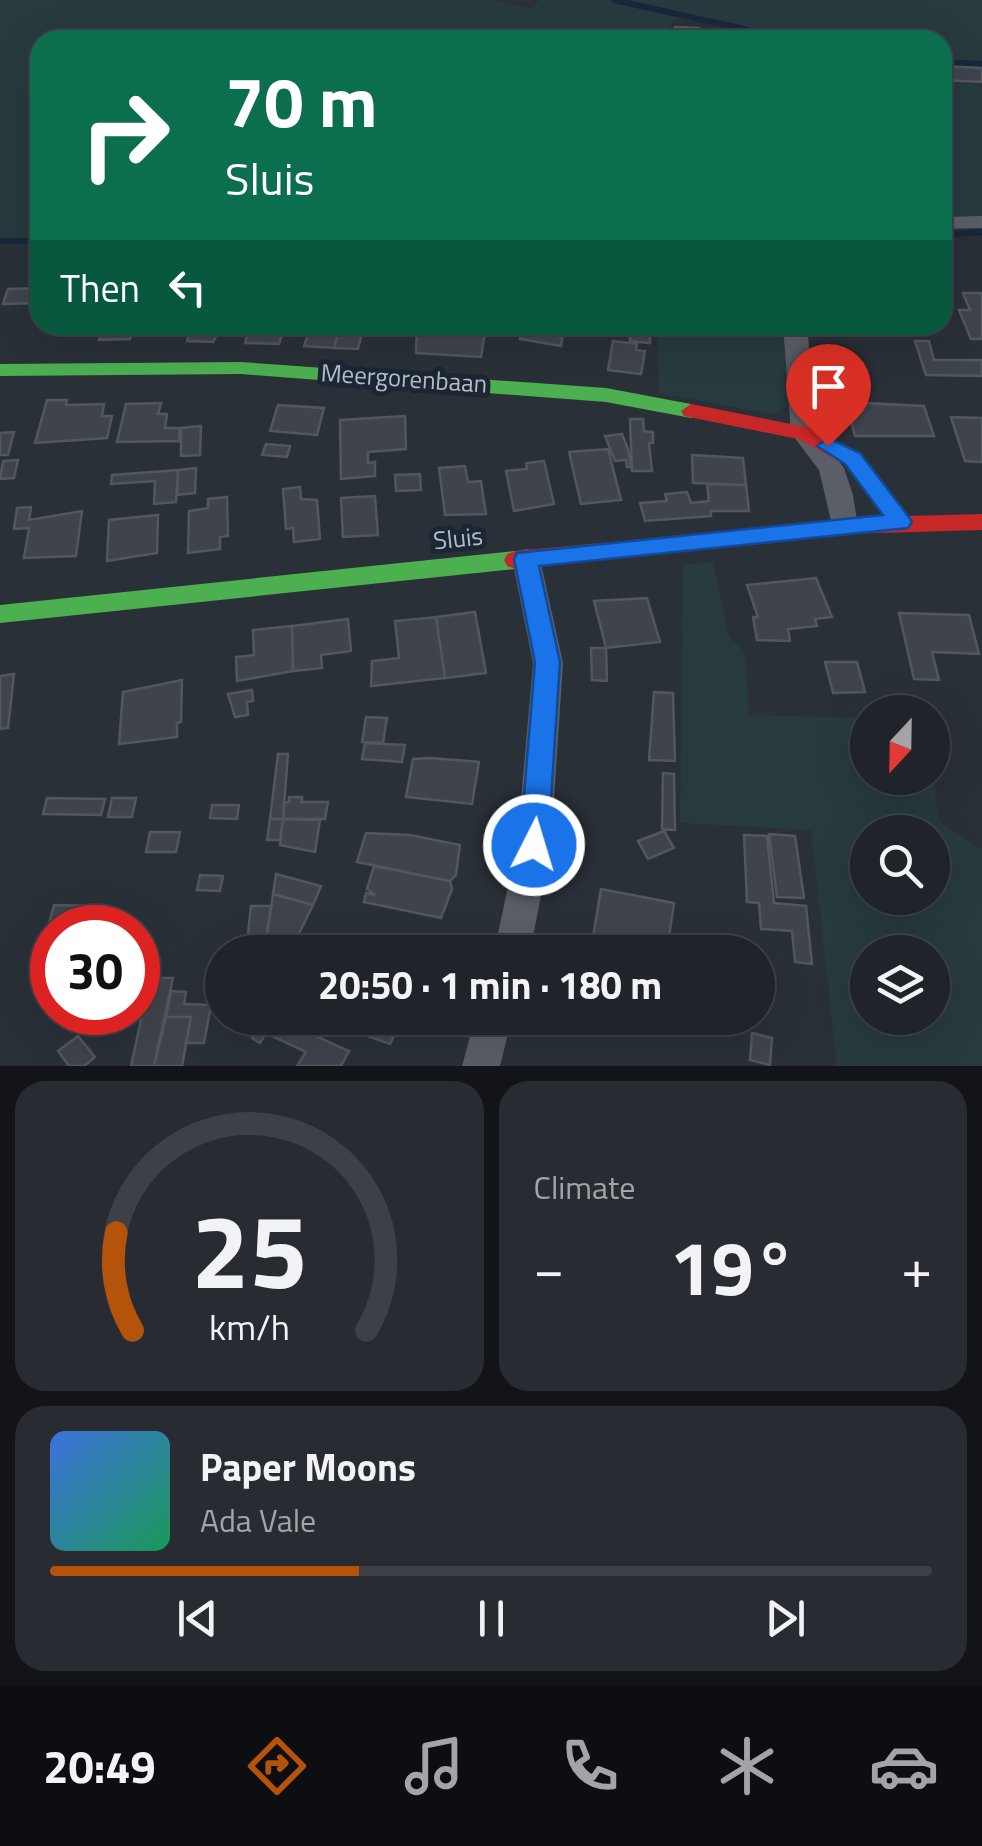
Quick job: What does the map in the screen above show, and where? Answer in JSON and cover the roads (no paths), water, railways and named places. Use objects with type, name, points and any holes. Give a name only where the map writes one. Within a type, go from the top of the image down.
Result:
[{"type":"street","points":[[952,223],[982,222]]},
{"type":"street","points":[[795,335],[804,433],[831,468],[844,526]]},
{"type":"street","name":"Meergorenbaan","points":[[0,370],[241,368],[606,395],[804,433],[852,458],[900,522]]},
{"type":"street","name":"Sluis","points":[[0,614],[844,526],[982,522]]},
{"type":"street","points":[[515,935],[534,845],[548,662],[526,559]]},
{"type":"street","points":[[481,1066],[489,1035]]},
{"type":"waterway","points":[[614,0],[748,30]]},
{"type":"waterway","points":[[952,62],[982,64]]},
{"type":"waterway","points":[[952,234],[982,232]]},
{"type":"waterway","points":[[0,241],[30,241]]}]
